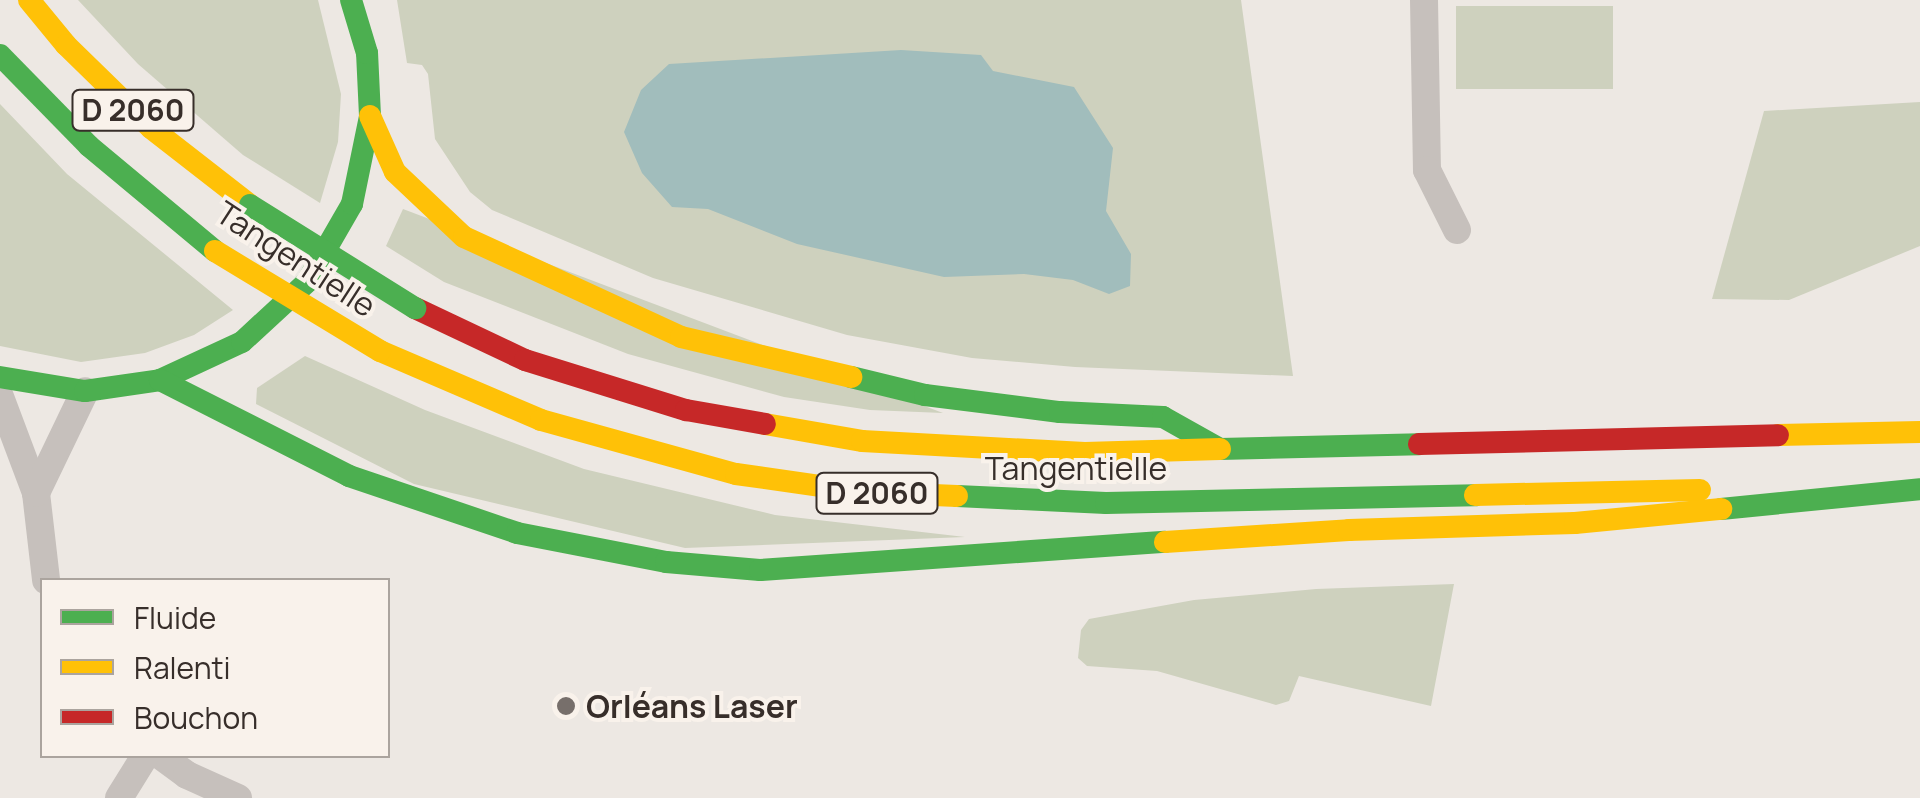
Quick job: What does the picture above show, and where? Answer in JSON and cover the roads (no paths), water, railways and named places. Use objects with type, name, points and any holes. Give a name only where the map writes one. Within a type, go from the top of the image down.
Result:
[{"type":"main road","name":"Tangentielle","points":[[29,0],[66,46],[152,128],[250,204],[415,308],[525,360],[686,410],[862,442],[1085,453],[1920,432]]},
{"type":"main road","points":[[0,378],[85,390],[160,380],[242,342],[308,282],[352,204],[370,116],[366,53],[351,0]]},
{"type":"main road","name":"Tangentielle","points":[[0,55],[88,146],[215,251],[380,351],[467,392],[598,437],[736,474],[863,492],[1106,502],[1920,488]]},
{"type":"main road","points":[[370,116],[395,172],[464,237],[682,336],[925,396],[1060,412],[1163,417],[1220,449]]},
{"type":"main road","points":[[160,380],[349,476],[517,533],[666,562],[760,570],[1330,531],[1574,523],[1920,488]]},
{"type":"street","points":[[1424,0],[1427,170],[1457,230]]},
{"type":"street","points":[[36,493],[85,390]]},
{"type":"street","points":[[0,397],[36,493],[46,578]]},
{"type":"street","points":[[118,798],[145,758]]},
{"type":"street","points":[[165,758],[187,775],[238,798]]},
{"type":"water","points":[[901,50],[981,55],[993,71],[1074,87],[1113,148],[1106,211],[1131,254],[1130,286],[1109,294],[1073,280],[1024,274],[944,277],[797,244],[708,209],[672,207],[642,173],[624,132],[641,90],[669,64]]},
{"type":"place","name":"Orléans Laser","points":[[566,706]]}]
